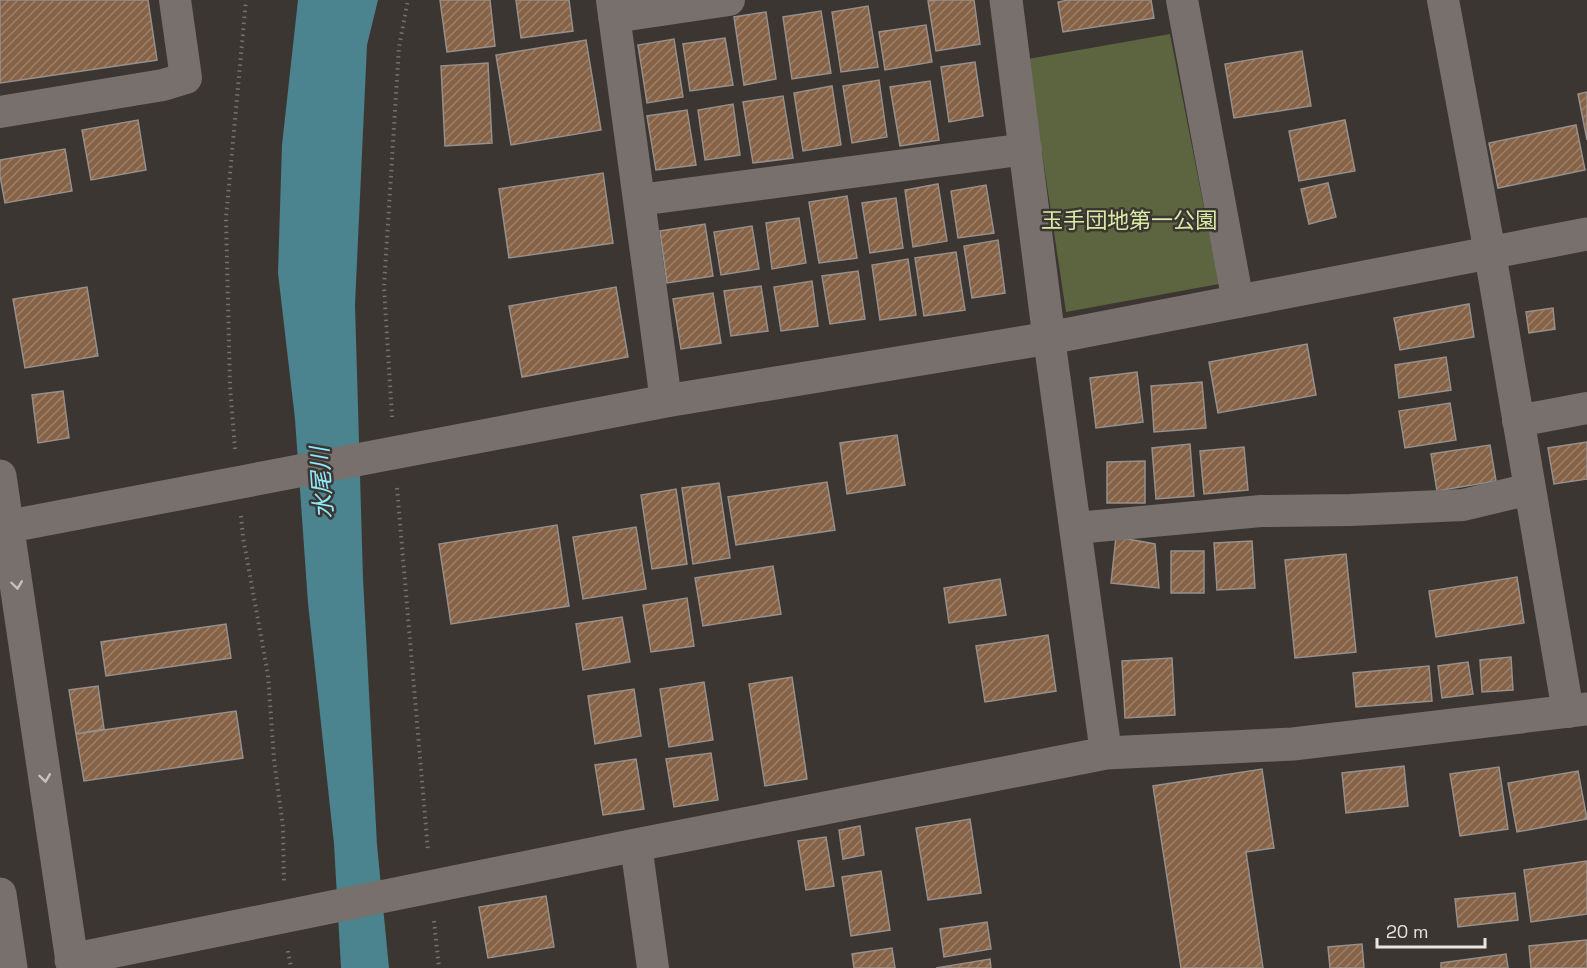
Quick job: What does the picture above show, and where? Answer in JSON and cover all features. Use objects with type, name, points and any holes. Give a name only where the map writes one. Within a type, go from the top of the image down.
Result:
[{"type":"street","points":[[0,112],[163,85],[186,78],[175,0]]},
{"type":"street","points":[[666,400],[613,8],[729,0]]},
{"type":"street","points":[[1006,0],[1049,338],[1106,753]]},
{"type":"street","points":[[1182,0],[1238,302]]},
{"type":"street","points":[[0,476],[4,528],[72,964],[274,919],[636,845],[1106,753],[1293,744],[1577,710],[1530,489],[1490,253],[1443,0]]},
{"type":"street","points":[[639,200],[1026,149]]},
{"type":"street","points":[[4,528],[666,400],[1049,338],[1587,234]]},
{"type":"street","points":[[1518,421],[1587,408]]},
{"type":"street","points":[[1076,528],[1261,511],[1463,505],[1530,489]]},
{"type":"street","points":[[636,845],[653,968]]},
{"type":"street","points":[[0,894],[11,968]]},
{"type":"path","points":[[408,0],[399,47],[384,286],[394,452],[439,968]]},
{"type":"green space","name":"玉手団地第一公園","points":[[1170,34],[1219,284],[1066,312],[1028,59]]},
{"type":"water","name":"水尾川","points":[[298,0],[378,0],[367,45],[355,305],[363,578],[377,845],[389,968],[341,968],[334,844],[308,603],[295,419],[278,273],[282,145]]},
{"type":"building","points":[[0,0],[148,0],[157,60],[0,83]]},
{"type":"building","points":[[440,0],[490,0],[495,46],[447,52]]},
{"type":"building","points":[[516,0],[569,0],[573,31],[521,38]]},
{"type":"building","points":[[974,0],[980,44],[936,51],[928,1]]},
{"type":"building","points":[[1151,0],[1154,18],[1063,32],[1058,2]]},
{"type":"building","points":[[868,6],[878,67],[841,72],[832,12]]},
{"type":"building","points":[[821,11],[831,73],[792,79],[783,17]]},
{"type":"building","points":[[766,12],[776,79],[744,85],[734,17]]},
{"type":"building","points":[[926,25],[932,62],[885,70],[879,32]]},
{"type":"building","points":[[725,38],[733,85],[690,91],[683,44]]},
{"type":"building","points":[[674,39],[683,97],[647,103],[638,45]]},
{"type":"building","points":[[586,40],[601,130],[511,145],[496,55]]},
{"type":"building","points":[[1302,51],[1311,106],[1234,118],[1225,64]]},
{"type":"building","points":[[975,62],[983,116],[949,122],[941,67]]},
{"type":"building","points":[[488,63],[492,143],[445,146],[441,66]]},
{"type":"building","points":[[879,80],[887,137],[852,143],[843,86]]},
{"type":"building","points":[[930,81],[939,140],[900,146],[890,87]]},
{"type":"building","points":[[832,86],[841,145],[803,151],[794,93]]},
{"type":"building","points":[[1587,92],[1587,140],[1578,94]]},
{"type":"building","points":[[783,96],[793,158],[753,163],[743,102]]},
{"type":"building","points":[[733,104],[740,155],[705,160],[698,110]]},
{"type":"building","points":[[687,110],[696,165],[656,170],[647,116]]},
{"type":"building","points":[[138,120],[146,170],[91,180],[82,130]]},
{"type":"building","points":[[1345,120],[1355,171],[1299,181],[1289,131]]},
{"type":"building","points":[[1576,125],[1585,170],[1498,188],[1489,143]]},
{"type":"building","points":[[65,149],[72,191],[5,203],[0,176],[0,160]]},
{"type":"building","points":[[603,173],[613,243],[509,258],[499,189]]},
{"type":"building","points":[[1328,183],[1336,217],[1309,224],[1301,189]]},
{"type":"building","points":[[938,184],[947,241],[913,247],[905,190]]},
{"type":"building","points":[[986,185],[994,233],[958,238],[951,191]]},
{"type":"building","points":[[847,196],[857,258],[819,263],[809,202]]},
{"type":"building","points":[[896,198],[903,248],[870,253],[862,203]]},
{"type":"building","points":[[799,218],[806,263],[772,269],[766,223]]},
{"type":"building","points":[[705,224],[713,276],[667,283],[660,231]]},
{"type":"building","points":[[752,226],[759,269],[721,275],[714,232]]},
{"type":"building","points":[[998,240],[1005,293],[972,298],[964,246]]},
{"type":"building","points":[[956,252],[965,310],[924,316],[915,258]]},
{"type":"building","points":[[908,259],[916,315],[880,320],[872,265]]},
{"type":"building","points":[[858,271],[865,319],[830,324],[822,276]]},
{"type":"building","points":[[812,281],[818,326],[781,331],[774,287]]},
{"type":"building","points":[[761,286],[768,331],[731,336],[724,291]]},
{"type":"building","points":[[87,287],[98,356],[25,368],[13,299]]},
{"type":"building","points":[[616,287],[628,357],[522,377],[509,306]]},
{"type":"building","points":[[713,293],[721,343],[681,349],[673,299]]},
{"type":"building","points":[[1469,304],[1474,337],[1400,350],[1394,318]]},
{"type":"building","points":[[1553,308],[1555,329],[1529,333],[1526,312]]},
{"type":"building","points":[[1307,344],[1316,395],[1218,413],[1209,362]]},
{"type":"building","points":[[1446,357],[1451,390],[1399,398],[1395,365]]},
{"type":"building","points":[[1137,372],[1143,422],[1096,428],[1090,378]]},
{"type":"building","points":[[1202,382],[1206,428],[1154,432],[1151,386]]},
{"type":"building","points":[[63,391],[69,438],[38,443],[32,395]]},
{"type":"building","points":[[1450,403],[1456,440],[1405,448],[1399,411]]},
{"type":"building","points":[[897,435],[905,485],[847,494],[840,443]]},
{"type":"building","points":[[1587,442],[1587,479],[1554,484],[1548,448]]},
{"type":"building","points":[[1190,444],[1194,496],[1156,499],[1152,448]]},
{"type":"building","points":[[1490,445],[1496,481],[1437,491],[1431,454]]},
{"type":"building","points":[[1244,447],[1248,490],[1204,494],[1200,451]]},
{"type":"building","points":[[1145,461],[1145,503],[1107,503],[1107,462]]},
{"type":"building","points":[[827,482],[835,530],[736,545],[728,497]]},
{"type":"building","points":[[719,483],[730,558],[693,564],[682,488]]},
{"type":"building","points":[[676,489],[687,564],[652,569],[641,495]]},
{"type":"building","points":[[557,525],[569,606],[451,624],[439,544]]},
{"type":"building","points":[[636,527],[646,589],[583,599],[573,537]]},
{"type":"building","points":[[1116,537],[1155,544],[1159,588],[1111,583]]},
{"type":"building","points":[[1252,541],[1255,588],[1217,590],[1214,543]]},
{"type":"building","points":[[1171,551],[1204,551],[1204,593],[1171,593]]},
{"type":"building","points":[[1346,554],[1356,652],[1295,658],[1285,560]]},
{"type":"building","points":[[773,566],[781,614],[703,626],[695,578]]},
{"type":"building","points":[[1517,577],[1524,623],[1436,637],[1429,591]]},
{"type":"building","points":[[1000,579],[1006,615],[949,623],[944,588]]},
{"type":"building","points":[[687,598],[694,646],[651,652],[643,605]]},
{"type":"building","points":[[622,617],[630,662],[583,670],[576,624]]},
{"type":"building","points":[[226,624],[231,658],[106,676],[101,642]]},
{"type":"building","points":[[1048,635],[1056,691],[985,702],[976,646]]},
{"type":"building","points":[[1511,657],[1513,690],[1482,692],[1480,660]]},
{"type":"building","points":[[1172,658],[1175,715],[1125,718],[1122,661]]},
{"type":"building","points":[[1468,662],[1473,694],[1442,698],[1438,666]]},
{"type":"building","points":[[1429,666],[1432,701],[1356,707],[1353,673]]},
{"type":"building","points":[[792,677],[807,779],[765,786],[749,684]]},
{"type":"building","points":[[704,682],[713,740],[669,747],[660,689]]},
{"type":"building","points":[[98,686],[104,729],[76,734],[69,690]]},
{"type":"building","points":[[634,689],[641,736],[595,744],[588,696]]},
{"type":"building","points":[[236,711],[243,758],[84,781],[76,734]]},
{"type":"building","points":[[711,753],[718,800],[674,807],[666,759]]},
{"type":"building","points":[[636,759],[644,809],[603,815],[595,765]]},
{"type":"building","points":[[1404,766],[1408,806],[1346,813],[1342,773]]},
{"type":"building","points":[[1499,767],[1508,829],[1460,836],[1450,774]]},
{"type":"building","points":[[1262,769],[1274,848],[1246,852],[1263,968],[1181,968],[1153,786]]},
{"type":"building","points":[[1578,771],[1587,819],[1517,832],[1508,783]]},
{"type":"building","points":[[970,819],[981,893],[928,900],[916,828]]},
{"type":"building","points":[[860,826],[864,855],[843,859],[839,830]]},
{"type":"building","points":[[826,837],[834,886],[806,890],[798,841]]},
{"type":"building","points":[[1587,861],[1587,914],[1531,922],[1524,870]]},
{"type":"building","points":[[881,871],[890,930],[851,936],[842,877]]},
{"type":"building","points":[[1515,893],[1518,920],[1458,927],[1455,899]]},
{"type":"building","points":[[546,896],[554,947],[488,958],[479,907]]},
{"type":"building","points":[[987,922],[991,949],[944,957],[940,929]]},
{"type":"building","points":[[1587,940],[1587,968],[1531,968],[1529,946]]},
{"type":"building","points":[[1362,944],[1364,968],[1330,968],[1328,947]]},
{"type":"building","points":[[892,948],[895,968],[854,968],[852,954]]},
{"type":"building","points":[[1506,954],[1508,968],[1441,968],[1441,963]]},
{"type":"building","points":[[990,959],[991,968],[936,968]]}]
